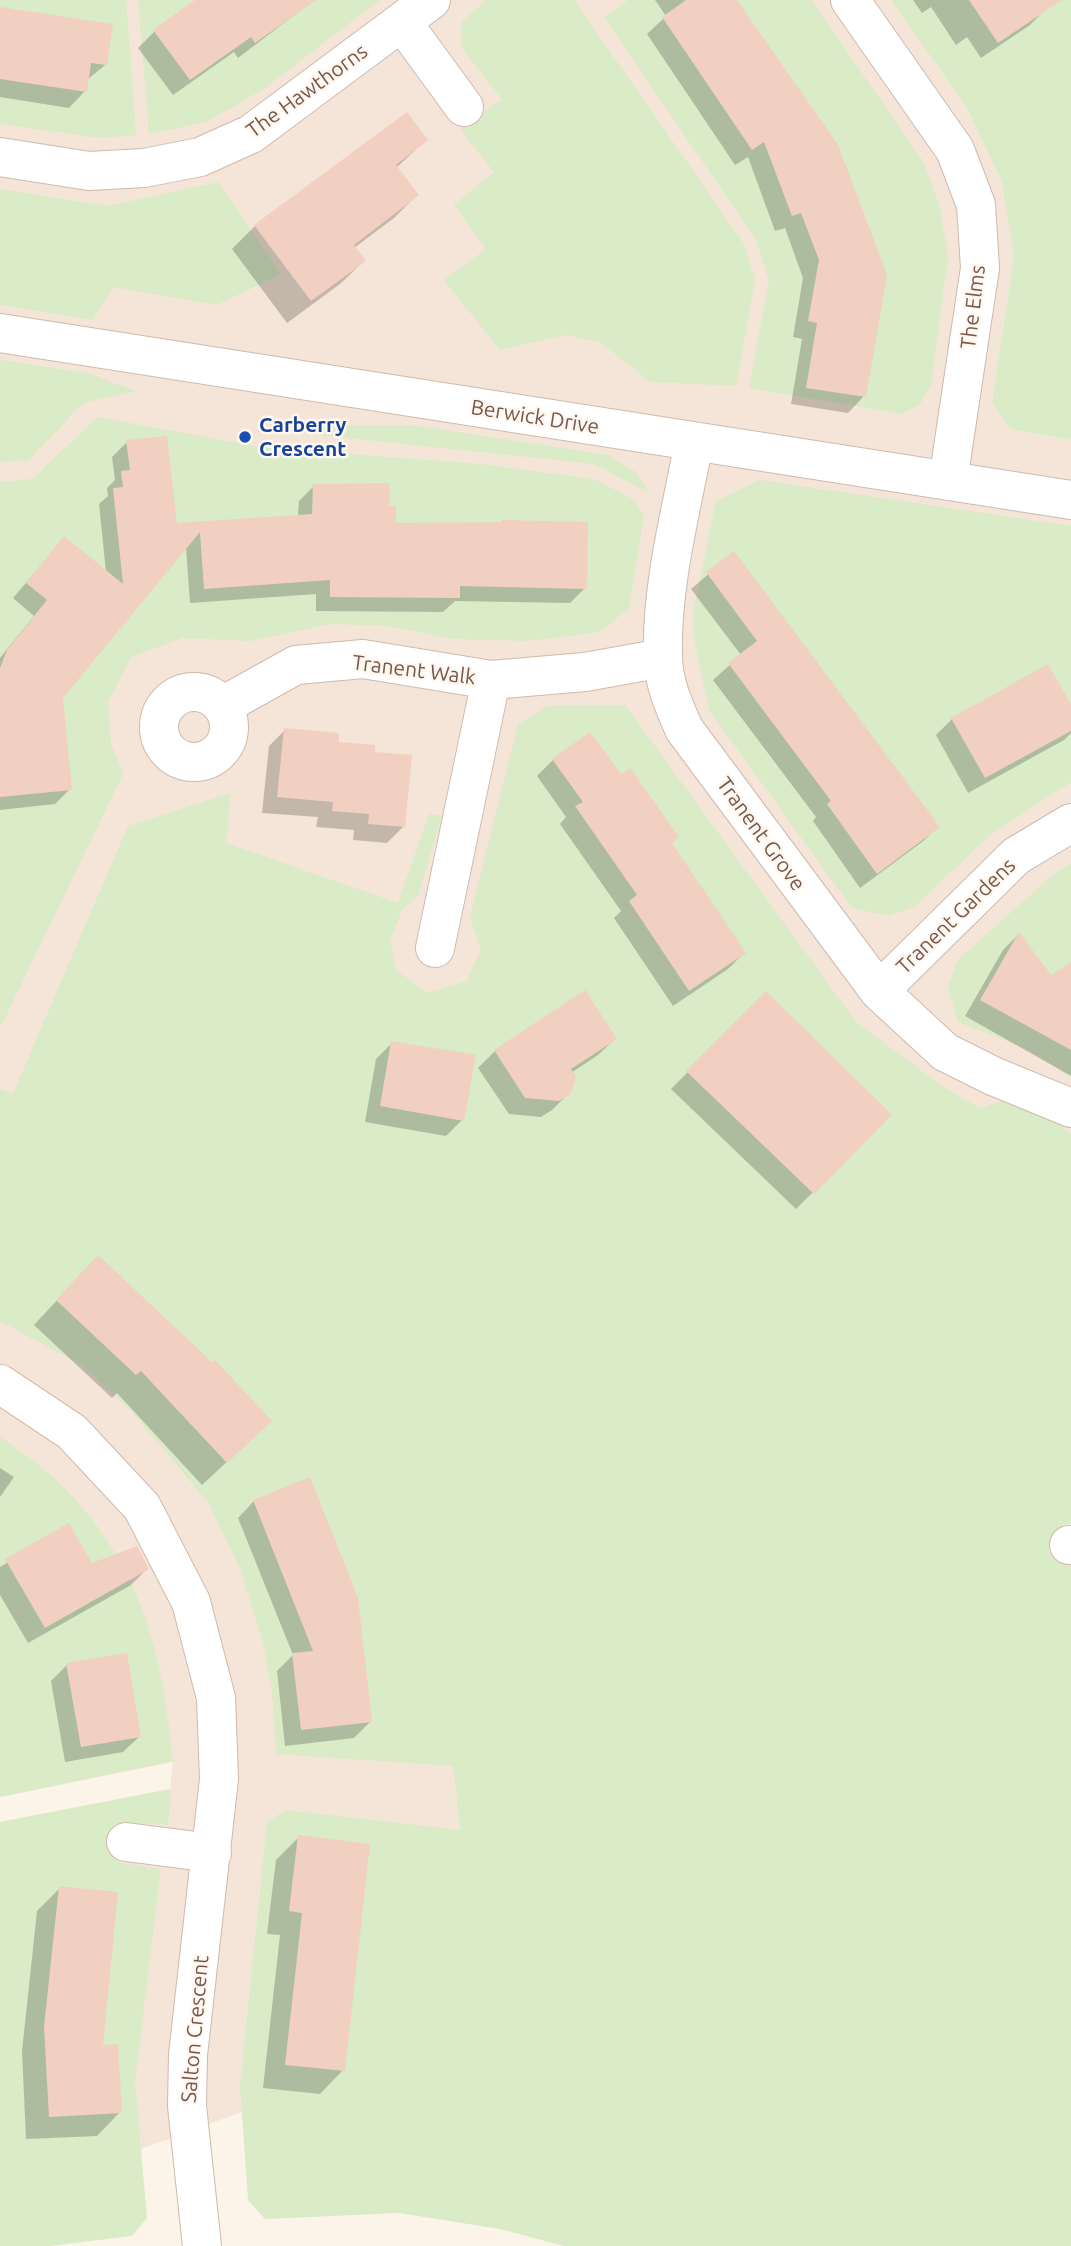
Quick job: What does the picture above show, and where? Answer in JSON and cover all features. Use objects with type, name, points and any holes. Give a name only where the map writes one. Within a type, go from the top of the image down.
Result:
[{"type":"street","name":"The Elms","points":[[850,0],[955,149],[975,205],[981,268],[948,481]]},
{"type":"street","name":"The Hawthorns","points":[[0,157],[89,170],[145,168],[200,156],[251,134],[416,11],[464,107]]},
{"type":"street","name":"Berwick Drive","points":[[0,333],[1071,500]]},
{"type":"street","name":"Tranent Grove","points":[[694,442],[666,595],[663,658],[669,695],[684,729],[879,991],[945,1052],[993,1076],[1071,1108]]},
{"type":"street","name":"Tranent Walk","points":[[222,706],[296,665],[363,659],[491,680],[585,672],[663,658]]},
{"type":"street","name":"Tranent Walk","points":[[435,948],[491,680]]},
{"type":"street","name":"Tranent Gardens","points":[[879,991],[1016,856],[1071,823]]},
{"type":"street","name":"Salton Crescent","points":[[0,1384],[72,1432],[142,1507],[191,1602],[216,1698],[219,1779],[188,2055],[187,2106],[202,2246]]},
{"type":"street","points":[[126,1842],[212,1853]]},
{"type":"shaded area","points":[[0,0],[1071,0],[966,106],[1001,180],[1014,255],[992,402],[1010,429],[1071,440],[1071,1134],[1060,1124],[1003,1101],[980,1108],[0,1179]]},
{"type":"shaded area","points":[[0,1274],[31,1287],[453,1766],[460,1830],[342,2142],[242,2112],[141,2149],[0,1822],[170,1789],[173,1762],[0,1797]]},
{"type":"green space","points":[[0,0],[126,0],[136,135],[100,138],[0,124]]},
{"type":"green space","points":[[138,0],[380,0],[262,90],[206,122],[149,134]]},
{"type":"green space","points":[[486,0],[574,0],[744,244],[755,280],[736,386],[651,382],[600,342],[565,335],[500,350],[444,280],[486,249],[454,205],[494,172],[460,129],[502,99],[461,47],[462,22]]},
{"type":"green space","points":[[628,0],[811,0],[923,161],[940,207],[948,257],[931,384],[920,404],[901,414],[749,388],[769,281],[756,240],[604,17]]},
{"type":"green space","points":[[891,0],[1071,0],[1071,440],[1010,429],[992,402],[1014,255],[1001,180],[966,106]]},
{"type":"green space","points":[[218,182],[281,274],[217,305],[113,287],[93,320],[0,305],[0,189],[108,206]]},
{"type":"green space","points":[[0,360],[87,373],[136,391],[83,403],[29,460],[0,462]]},
{"type":"green space","points":[[97,417],[260,447],[480,464],[594,479],[633,499],[644,515],[629,608],[600,632],[528,641],[454,639],[388,626],[330,624],[251,641],[183,638],[131,657],[108,702],[111,743],[123,774],[0,1028],[0,482],[33,479]]},
{"type":"green space","points":[[412,425],[608,455],[636,472],[648,492],[594,464],[290,432],[290,426]]},
{"type":"green space","points":[[760,480],[1071,526],[1071,782],[991,834],[914,907],[889,916],[852,908],[709,710],[695,644],[693,613],[716,501]]},
{"type":"green space","points":[[625,705],[856,1022],[946,1089],[980,1108],[1002,1101],[1060,1124],[1071,1134],[1071,1524],[1062,1526],[1071,1566],[1071,2246],[564,2246],[500,2229],[399,2213],[265,2219],[248,2200],[240,2086],[267,1822],[286,1810],[460,1830],[453,1766],[276,1754],[272,1693],[263,1643],[240,1568],[208,1502],[131,1411],[83,1366],[0,1321],[0,1089],[13,1094],[128,826],[231,793],[226,843],[398,903],[429,814],[442,816],[418,896],[402,910],[390,941],[396,970],[428,993],[467,981],[481,949],[470,917],[518,725],[548,706]]},
{"type":"green space","points":[[1071,864],[1071,1077],[1029,1050],[958,1022],[948,987],[958,960],[1055,873]]},
{"type":"green space","points":[[0,1436],[51,1476],[86,1512],[128,1576],[154,1645],[173,1761],[0,1797]]},
{"type":"green space","points":[[171,1789],[168,1825],[129,1823],[122,1863],[161,1869],[135,2081],[147,2218],[132,2236],[49,2246],[0,2246],[0,1822]]},
{"type":"building","points":[[195,0],[316,0],[255,43],[251,37],[190,80],[153,30]]},
{"type":"building","points":[[686,0],[737,0],[838,145],[887,275],[866,397],[806,388],[817,323],[808,321],[819,260],[801,213],[792,216],[764,142],[752,150],[662,17]]},
{"type":"building","points":[[969,0],[1062,0],[998,43]]},
{"type":"building","points":[[0,7],[113,24],[107,65],[91,63],[87,92],[0,79]]},
{"type":"building","points":[[407,112],[428,140],[396,165],[419,195],[354,245],[366,261],[311,301],[254,225]]},
{"type":"building","points":[[167,436],[177,523],[312,514],[313,484],[390,483],[389,506],[396,506],[396,523],[502,520],[588,522],[587,589],[460,586],[460,598],[330,597],[330,580],[204,589],[200,532],[63,698],[72,790],[0,797],[0,668],[7,650],[47,600],[26,583],[64,536],[123,584],[113,488],[123,487],[121,471],[130,470],[126,440]]},
{"type":"building","points":[[734,551],[940,827],[877,874],[827,804],[831,801],[728,663],[757,641],[706,572]]},
{"type":"building","points":[[1048,664],[1071,704],[1071,731],[985,778],[951,718]]},
{"type":"building","points":[[284,728],[339,733],[339,742],[375,745],[375,752],[412,755],[405,827],[368,824],[369,814],[332,811],[333,802],[277,797]]},
{"type":"building","points":[[590,732],[621,774],[630,768],[679,837],[672,843],[746,953],[689,991],[629,901],[637,895],[575,806],[583,802],[552,759]]},
{"type":"building","points":[[1019,932],[1051,975],[1071,962],[1071,1050],[980,1000]]},
{"type":"building","points":[[585,990],[617,1039],[571,1069],[576,1076],[571,1094],[559,1101],[525,1098],[494,1050]]},
{"type":"building","points":[[766,991],[892,1115],[814,1194],[686,1071]]},
{"type":"building","points":[[391,1041],[476,1055],[464,1121],[380,1106]]},
{"type":"building","points":[[98,1255],[212,1362],[215,1360],[272,1421],[227,1463],[141,1371],[136,1375],[56,1300]]},
{"type":"building","points":[[310,1477],[358,1598],[372,1722],[301,1730],[292,1653],[313,1651],[253,1500]]},
{"type":"building","points":[[69,1523],[92,1563],[137,1546],[149,1569],[45,1628],[5,1559]]},
{"type":"building","points":[[127,1653],[141,1737],[81,1747],[66,1663]]},
{"type":"building","points":[[298,1835],[370,1844],[345,2071],[285,2065],[302,1913],[289,1911]]},
{"type":"building","points":[[59,1886],[118,1892],[103,2045],[118,2044],[122,2113],[49,2117],[44,2027]]},
{"type":"place","name":"Carberry Crescent","points":[[245,437]]}]
